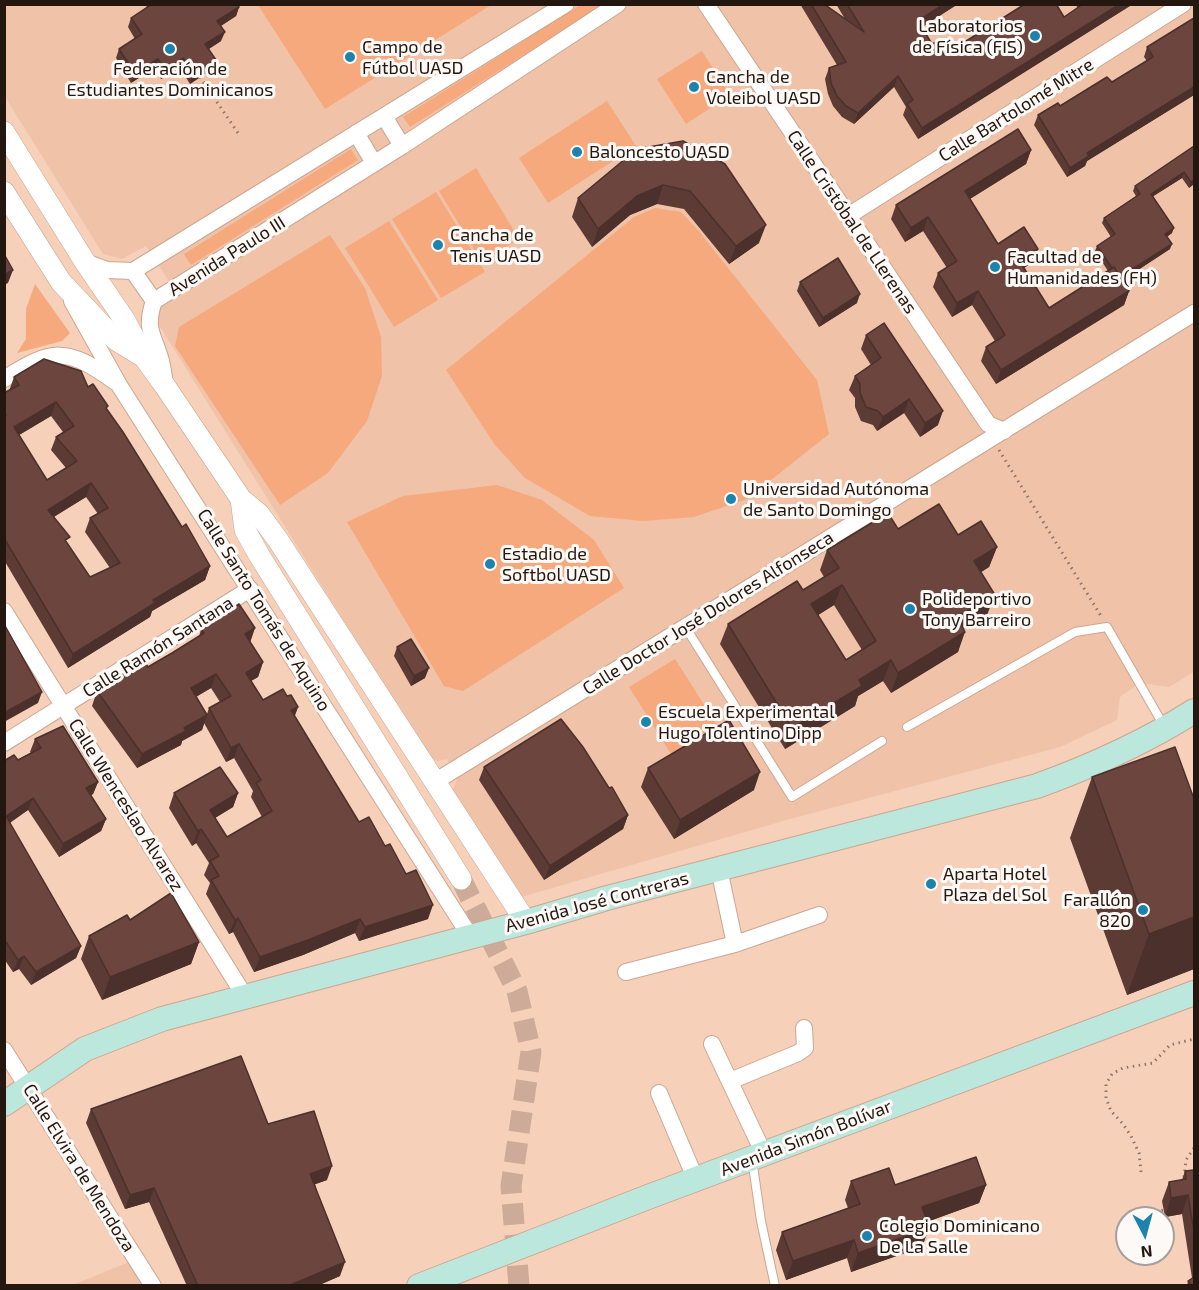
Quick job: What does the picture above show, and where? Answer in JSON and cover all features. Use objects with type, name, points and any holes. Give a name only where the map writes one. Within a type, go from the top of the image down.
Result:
[{"type":"main road","name":"Avenida José Contreras","points":[[4,1104],[85,1049],[162,1019],[1037,786],[1088,768],[1166,729],[1194,711]]},
{"type":"main road","name":"Avenida Simón Bolívar","points":[[419,1286],[1194,993]]},
{"type":"street","name":"Avenida Paulo III","points":[[133,271],[566,4]]},
{"type":"street","name":"Avenida Paulo III","points":[[165,386],[162,362],[149,328],[149,315],[154,301],[402,146],[618,4]]},
{"type":"street","name":"Calle Cristóbal de Llerenas","points":[[706,4],[988,424],[998,435]]},
{"type":"street","name":"Calle Bartolomé Mitre","points":[[848,216],[1183,4]]},
{"type":"street","points":[[384,116],[402,146]]},
{"type":"street","name":"Calle Santo Tomás de Aquino","points":[[4,132],[85,262],[124,319],[144,357],[241,499],[259,514],[278,540],[526,922]]},
{"type":"street","points":[[356,133],[374,163]]},
{"type":"street","name":"Calle Santo Tomás de Aquino","points":[[4,192],[61,282],[119,385],[470,936]]},
{"type":"street","points":[[85,262],[107,270],[133,271],[154,301]]},
{"type":"street","name":"Calle Santo Tomás de Aquino","points":[[61,282],[116,340],[144,357]]},
{"type":"street","name":"Calle Doctor José Dolores Alfonseca","points":[[436,781],[1194,313]]},
{"type":"street","points":[[4,378],[33,361],[65,356],[75,357],[92,365],[119,385]]},
{"type":"street","points":[[241,499],[245,530],[259,555],[461,879]]},
{"type":"street","name":"Calle Ramón Santana","points":[[4,743],[250,589]]},
{"type":"street","name":"Calle Wenceslao Alvarez","points":[[4,611],[246,998]]},
{"type":"street","points":[[719,869],[735,944]]},
{"type":"street","points":[[626,972],[735,944],[819,915]]},
{"type":"street","points":[[730,1082],[805,1048],[804,1028]]},
{"type":"street","points":[[712,1044],[730,1082],[758,1156]]},
{"type":"street","name":"Calle Elvira de Mendoza","points":[[4,1050],[153,1286]]},
{"type":"street","points":[[659,1093],[696,1180]]},
{"type":"lane","points":[[907,727],[1075,632],[1107,627],[1166,729]]},
{"type":"lane","points":[[686,628],[792,797],[882,741]]},
{"type":"lane","points":[[758,1156],[761,1221],[775,1286]]},
{"type":"path","points":[[200,77],[238,134]]},
{"type":"path","points":[[998,435],[1107,627]]},
{"type":"path","points":[[1141,1172],[1139,1154],[1131,1136],[1111,1111],[1106,1084],[1112,1074],[1123,1068],[1153,1064],[1170,1045],[1194,1039]]},
{"type":"path","points":[[1185,1182],[1186,1160],[1194,1148]]},
{"type":"shaded area","name":"Universidad Autónoma de Santo Domingo","points":[[5,5],[1194,5],[1194,672],[1169,687],[1140,683],[1120,697],[1117,720],[1060,747],[790,819],[518,898],[452,792],[457,779],[447,759],[438,761],[431,758],[425,751],[159,325],[159,306],[178,296],[174,289],[146,246],[122,259],[103,254],[5,97]]},
{"type":"shaded area","name":"Campo de Fútbol UASD","points":[[258,5],[491,5],[325,109]]},
{"type":"shaded area","points":[[580,5],[603,5],[410,127],[403,117]]},
{"type":"shaded area","name":"Cancha de Voleibol UASD","points":[[702,51],[730,95],[686,124],[657,79]]},
{"type":"shaded area","name":"Baloncesto UASD","points":[[607,101],[636,146],[548,203],[519,158]]},
{"type":"shaded area","points":[[351,149],[358,160],[191,265],[184,254]]},
{"type":"shaded area","points":[[476,168],[519,239],[482,262],[439,191]]},
{"type":"shaded area","name":"Cancha de Tenis UASD","points":[[436,192],[485,272],[441,298],[392,219]]},
{"type":"shaded area","points":[[655,208],[681,212],[817,380],[829,434],[747,499],[694,517],[643,521],[590,516],[525,478],[495,445],[446,370],[634,217]]},
{"type":"shaded area","points":[[389,221],[438,300],[394,327],[345,248]]},
{"type":"shaded area","points":[[330,235],[365,288],[381,337],[382,376],[367,421],[328,473],[280,505],[175,346],[179,327]]},
{"type":"shaded area","points":[[35,284],[70,333],[62,341],[17,353],[26,339],[26,309]]},
{"type":"shaded area","name":"Estadio de Softbol UASD","points":[[497,485],[542,500],[594,540],[624,588],[463,691],[444,686],[347,522],[403,496]]},
{"type":"shaded area","points":[[675,659],[719,728],[673,757],[629,687]]},
{"type":"shaded area","points":[[129,1262],[143,1286],[70,1286]]},
{"type":"building","name":"Federación de Estudiantes Dominicanos","points":[[152,4],[238,4],[239,7],[217,21],[225,32],[205,44],[216,60],[193,74],[183,58],[165,70],[158,59],[135,73],[119,49],[142,34],[131,18]]},
{"type":"building","points":[[811,4],[824,4],[864,32],[847,4],[944,4],[918,21],[932,44],[936,42],[944,55],[1025,4],[1056,4],[1064,17],[1083,4],[1120,4],[922,128],[907,104],[913,100],[898,76],[858,113],[846,106],[837,96],[831,83],[829,68],[846,62]]},
{"type":"building","points":[[1194,18],[1194,87],[1087,153],[1089,156],[1070,168],[1038,115],[1058,103],[1060,106],[1107,77],[1112,82],[1153,57],[1147,47]]},
{"type":"building","name":"Facultad de Humanidades (FH)","points":[[1018,129],[1031,150],[965,191],[998,244],[1024,227],[1038,249],[1019,260],[1049,308],[1114,267],[1129,291],[1001,370],[986,347],[1005,335],[978,291],[957,303],[938,273],[957,261],[928,217],[911,228],[896,205]]},
{"type":"building","points":[[683,141],[725,164],[766,225],[736,246],[690,191],[663,185],[637,196],[598,229],[578,198],[637,149]]},
{"type":"building","points":[[1194,146],[1194,180],[1191,182],[1184,172],[1151,194],[1174,228],[1165,234],[1172,244],[1120,277],[1097,246],[1115,234],[1104,218],[1140,194],[1135,186]]},
{"type":"building","points":[[4,254],[13,270],[4,275]]},
{"type":"building","points":[[838,258],[860,294],[823,318],[800,282]]},
{"type":"building","points":[[884,323],[943,411],[925,423],[909,399],[883,417],[878,411],[866,407],[860,393],[860,384],[855,376],[881,358],[866,335]]},
{"type":"building","points":[[44,359],[81,371],[88,387],[93,384],[108,406],[106,408],[182,527],[186,524],[210,566],[153,600],[155,603],[73,654],[4,538],[4,416],[6,415],[4,393],[19,385],[14,377]],"holes":[[[56,402],[74,426],[56,437],[77,461],[47,480],[14,427]],[[91,483],[108,508],[90,518],[120,563],[90,577],[65,540],[70,537],[48,510]]]},
{"type":"building","points":[[939,504],[958,535],[981,521],[997,547],[974,561],[995,595],[957,617],[965,632],[898,673],[891,660],[859,680],[862,686],[792,728],[728,624],[797,581],[803,590],[839,568],[827,550],[888,513],[898,529]],"holes":[[[842,585],[876,641],[846,660],[811,604]]]},
{"type":"building","points":[[239,604],[255,628],[245,634],[263,662],[246,673],[263,700],[283,689],[287,696],[291,695],[298,707],[291,710],[359,822],[369,817],[385,846],[390,844],[406,874],[416,870],[433,905],[365,927],[360,919],[260,957],[238,918],[235,920],[211,880],[219,876],[210,861],[219,856],[201,829],[198,831],[174,793],[220,767],[238,793],[210,810],[227,837],[272,811],[256,783],[261,780],[239,744],[231,748],[209,708],[231,696],[216,674],[191,688],[207,715],[184,728],[186,731],[142,754],[97,691],[144,661],[148,667],[172,653],[204,633],[201,629]]},
{"type":"building","points":[[4,624],[42,692],[4,713]]},
{"type":"building","points":[[411,639],[429,668],[414,676],[397,647]]},
{"type":"building","points":[[561,719],[583,747],[609,788],[612,787],[628,815],[550,866],[484,767]]},
{"type":"building","points":[[729,720],[760,772],[680,820],[648,768]]},
{"type":"building","points":[[63,726],[98,782],[86,788],[106,819],[63,844],[33,798],[6,816],[81,946],[36,972],[24,956],[18,960],[4,939],[4,761],[14,755],[18,760],[41,748],[35,739]]},
{"type":"building","points":[[1175,747],[1194,799],[1194,917],[1149,934],[1092,777]]},
{"type":"building","points":[[171,893],[199,942],[110,977],[89,936],[127,915],[130,920]]},
{"type":"building","points":[[241,1056],[268,1124],[314,1111],[332,1166],[310,1174],[345,1262],[288,1286],[198,1286],[154,1188],[130,1195],[91,1109]]},
{"type":"building","points":[[976,1157],[986,1185],[922,1207],[929,1228],[858,1253],[854,1240],[793,1261],[782,1232],[860,1204],[851,1181],[889,1168],[895,1185]]},
{"type":"building","points":[[1194,1170],[1194,1232],[1188,1195],[1171,1198],[1169,1182],[1186,1179],[1185,1171]]},
{"type":"building","points":[[1194,1277],[1194,1286],[1192,1286],[1188,1281]]},
{"type":"tunnel","points":[[461,879],[517,991],[531,1052],[511,1186],[519,1286]]},
{"type":"place","name":"Laboratorios de Física (FIS)","points":[[1035,36]]},
{"type":"place","name":"Federación de Estudiantes Dominicanos","points":[[170,49]]},
{"type":"place","name":"Campo de Fútbol UASD","points":[[350,57]]},
{"type":"place","name":"Cancha de Voleibol UASD","points":[[694,87]]},
{"type":"place","name":"Baloncesto UASD","points":[[577,152]]},
{"type":"place","name":"Cancha de Tenis UASD","points":[[438,245]]},
{"type":"place","name":"Facultad de Humanidades (FH)","points":[[995,267]]},
{"type":"place","name":"Universidad Autónoma de Santo Domingo","points":[[731,499]]},
{"type":"place","name":"Estadio de Softbol UASD","points":[[490,564]]},
{"type":"place","name":"Polideportivo Tony Barreiro","points":[[910,609]]},
{"type":"place","name":"Escuela Experimental Hugo Tolentino Dipp","points":[[646,722]]},
{"type":"place","name":"Aparta Hotel Plaza del Sol","points":[[931,884]]},
{"type":"place","name":"Farallón 820","points":[[1143,910]]},
{"type":"place","name":"Colegio Dominicano De La Salle","points":[[867,1236]]}]
